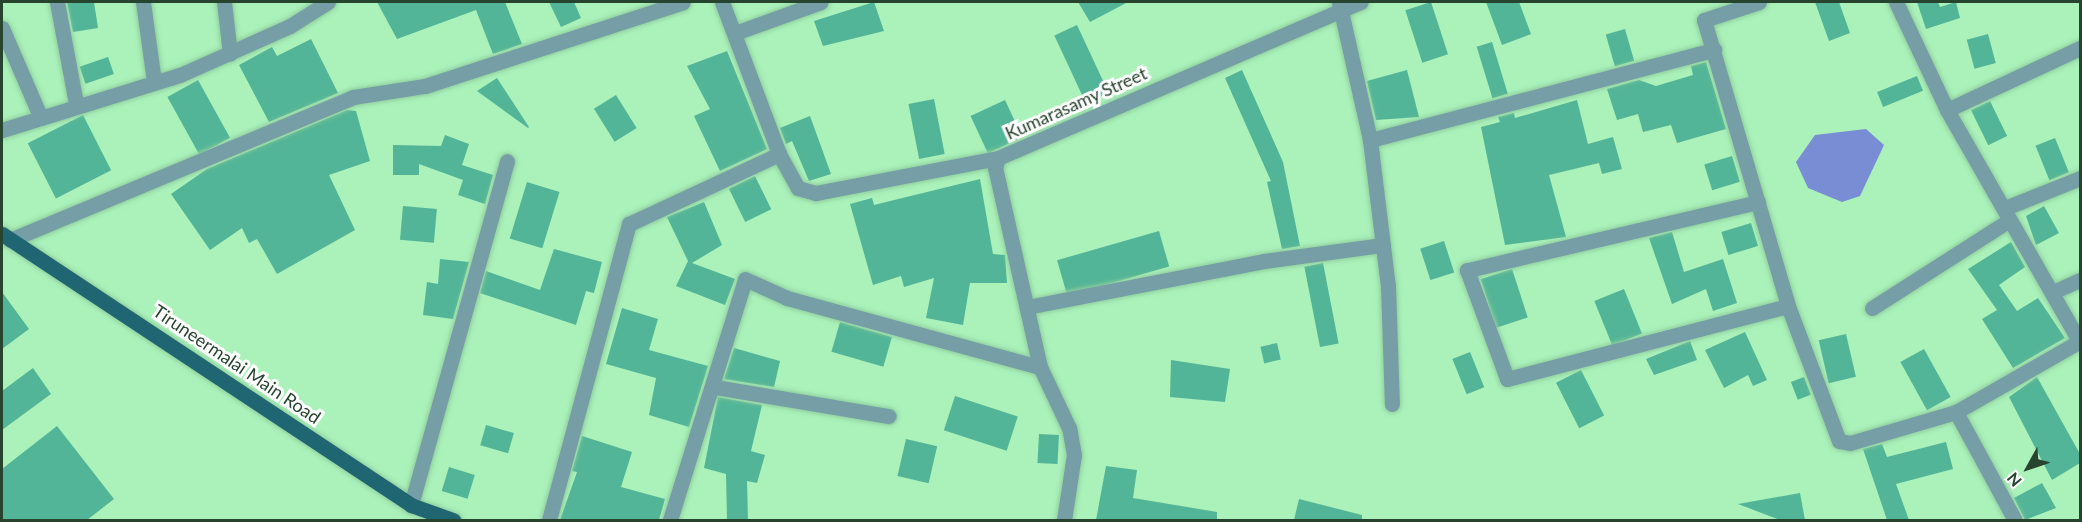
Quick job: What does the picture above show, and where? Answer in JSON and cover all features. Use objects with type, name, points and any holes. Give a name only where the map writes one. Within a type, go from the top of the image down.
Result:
[{"type":"main road","name":"Tiruneermalai Main Road","points":[[6,237],[411,505],[453,520]]},
{"type":"street","points":[[57,2],[76,104]]},
{"type":"street","points":[[143,2],[154,81]]},
{"type":"street","points":[[224,2],[230,54]]},
{"type":"street","points":[[2,130],[230,54],[328,2]]},
{"type":"street","points":[[6,237],[353,97],[424,86],[683,2]]},
{"type":"street","points":[[722,2],[779,154],[798,188],[816,193],[998,158]]},
{"type":"street","points":[[735,33],[821,2]]},
{"type":"street","name":"Kumarasamy Street","points":[[1064,520],[1074,455],[1061,406],[1040,367],[994,168],[998,158],[1341,5],[1361,2]]},
{"type":"street","points":[[1759,2],[1704,20],[1788,306],[1843,444],[1956,412],[2080,342],[2055,291],[2007,215],[1947,110],[1896,2]]},
{"type":"street","points":[[1341,5],[1370,140],[1383,245],[1392,404]]},
{"type":"street","points":[[2,28],[41,118]]},
{"type":"street","points":[[1947,110],[2080,48]]},
{"type":"street","points":[[1370,140],[1714,50]]},
{"type":"street","points":[[549,520],[629,224],[779,154]]},
{"type":"street","points":[[411,505],[507,161]]},
{"type":"street","points":[[1872,308],[2007,215],[2080,178]]},
{"type":"street","points":[[1758,202],[1467,270],[1507,379],[1788,306]]},
{"type":"street","points":[[1027,307],[1264,261],[1383,245]]},
{"type":"street","points":[[670,520],[715,387],[745,279],[787,298],[1040,367]]},
{"type":"street","points":[[2055,291],[2080,280]]},
{"type":"street","points":[[715,387],[888,416]]},
{"type":"street","points":[[1956,412],[2015,520]]},
{"type":"water","points":[[1866,129],[1884,145],[1860,196],[1842,202],[1808,188],[1796,162],[1815,135]]},
{"type":"building","points":[[67,2],[94,2],[98,28],[73,32]]},
{"type":"building","points":[[377,2],[505,2],[522,44],[493,54],[476,10],[397,39]]},
{"type":"building","points":[[549,2],[574,2],[581,18],[561,27]]},
{"type":"building","points":[[874,2],[884,31],[823,46],[814,21]]},
{"type":"building","points":[[1078,2],[1128,2],[1090,22]]},
{"type":"building","points":[[1431,2],[1448,54],[1422,63],[1405,10]]},
{"type":"building","points":[[1486,2],[1519,2],[1531,34],[1502,45]]},
{"type":"building","points":[[1815,2],[1839,2],[1850,33],[1829,41]]},
{"type":"building","points":[[1917,2],[1938,2],[1940,7],[1956,2],[1960,18],[1926,29]]},
{"type":"building","points":[[1077,25],[1109,93],[1086,104],[1054,36]]},
{"type":"building","points":[[1625,29],[1634,61],[1615,66],[1606,35]]},
{"type":"building","points":[[1988,34],[1996,63],[1975,69],[1967,40]]},
{"type":"building","points":[[311,39],[338,93],[269,122],[239,65],[272,47],[277,56]]},
{"type":"building","points":[[1492,42],[1508,94],[1492,98],[1477,47]]},
{"type":"building","points":[[727,51],[767,149],[720,171],[694,116],[710,109],[687,66]]},
{"type":"building","points":[[108,57],[114,74],[85,84],[80,67]]},
{"type":"building","points":[[1706,62],[1726,129],[1677,143],[1671,125],[1643,132],[1638,114],[1617,120],[1607,89],[1639,80],[1656,86],[1693,75],[1691,66]]},
{"type":"building","points":[[1242,70],[1283,162],[1300,246],[1282,249],[1267,182],[1271,181],[1225,78]]},
{"type":"building","points":[[1407,70],[1419,117],[1376,120],[1367,81]]},
{"type":"building","points":[[1917,76],[1923,91],[1883,107],[1877,92]]},
{"type":"building","points":[[497,78],[529,127],[528,128],[477,91]]},
{"type":"building","points":[[198,80],[230,138],[199,155],[167,97]]},
{"type":"building","points":[[616,95],[637,128],[615,142],[594,109]]},
{"type":"building","points":[[934,99],[945,154],[919,159],[908,104]]},
{"type":"building","points":[[1005,100],[1022,137],[988,153],[971,116]]},
{"type":"building","points":[[1577,100],[1588,144],[1613,137],[1622,169],[1602,174],[1599,163],[1549,175],[1566,237],[1505,245],[1481,127],[1500,122],[1498,117],[1514,113],[1515,118]]},
{"type":"building","points":[[1990,101],[2007,136],[1988,145],[1971,110]]},
{"type":"building","points":[[347,110],[356,111],[370,161],[329,175],[355,230],[277,274],[257,239],[249,243],[242,228],[210,250],[171,194],[207,169]]},
{"type":"building","points":[[83,115],[111,170],[56,198],[28,143]]},
{"type":"building","points":[[810,116],[831,174],[809,181],[792,141],[786,144],[780,128]]},
{"type":"building","points":[[445,135],[469,144],[462,165],[493,175],[485,204],[458,195],[463,180],[419,164],[419,175],[393,175],[393,145],[441,146]]},
{"type":"building","points":[[2055,138],[2069,172],[2049,180],[2036,146]]},
{"type":"building","points":[[1732,156],[1740,182],[1712,190],[1704,164]]},
{"type":"building","points":[[755,176],[771,209],[745,222],[729,189]]},
{"type":"building","points":[[980,179],[993,254],[1005,255],[1007,283],[970,283],[963,325],[926,318],[934,278],[904,287],[901,276],[873,285],[850,204],[872,198],[874,205]]},
{"type":"building","points":[[527,182],[560,192],[542,248],[510,238]]},
{"type":"building","points":[[704,202],[722,245],[692,263],[735,279],[725,305],[676,286],[688,261],[667,217]]},
{"type":"building","points":[[403,206],[437,209],[434,243],[400,240]]},
{"type":"building","points":[[2044,206],[2059,233],[2036,245],[2026,216]]},
{"type":"building","points":[[1751,223],[1758,246],[1728,255],[1721,232]]},
{"type":"building","points":[[1159,231],[1169,267],[1067,296],[1057,260]]},
{"type":"building","points":[[1672,232],[1684,272],[1723,259],[1737,303],[1713,311],[1706,289],[1672,304],[1649,238]]},
{"type":"building","points":[[1444,241],[1454,272],[1430,280],[1420,249]]},
{"type":"building","points":[[2011,242],[2025,267],[1999,285],[2017,311],[2038,298],[2065,338],[2013,368],[1982,319],[1997,310],[1968,269]]},
{"type":"building","points":[[554,249],[602,262],[594,293],[586,291],[576,325],[480,293],[486,271],[540,290]]},
{"type":"building","points":[[440,259],[469,262],[453,319],[423,315],[427,282],[438,284]]},
{"type":"building","points":[[1323,263],[1339,343],[1320,347],[1304,267]]},
{"type":"building","points":[[1512,269],[1528,318],[1496,328],[1481,279]]},
{"type":"building","points":[[1624,289],[1642,334],[1612,345],[1594,301]]},
{"type":"building","points":[[2,292],[29,329],[2,349]]},
{"type":"building","points":[[622,308],[658,319],[649,350],[708,366],[689,427],[649,415],[656,378],[606,364]]},
{"type":"building","points":[[840,322],[892,337],[883,367],[831,352]]},
{"type":"building","points":[[1745,332],[1767,380],[1753,386],[1748,375],[1724,388],[1705,350]]},
{"type":"building","points":[[1846,334],[1856,377],[1829,383],[1819,340]]},
{"type":"building","points":[[1690,341],[1697,360],[1654,375],[1646,359]]},
{"type":"building","points":[[1277,343],[1281,360],[1264,363],[1260,347]]},
{"type":"building","points":[[734,348],[780,361],[774,387],[724,379]]},
{"type":"building","points":[[1924,349],[1951,397],[1927,410],[1900,362]]},
{"type":"building","points":[[1470,352],[1484,387],[1467,394],[1452,359]]},
{"type":"building","points":[[1171,360],[1230,369],[1225,402],[1170,397]]},
{"type":"building","points":[[33,368],[51,394],[2,430],[2,391]]},
{"type":"building","points":[[1581,370],[1604,415],[1579,428],[1556,383]]},
{"type":"building","points":[[1804,377],[1811,395],[1798,400],[1791,382]]},
{"type":"building","points":[[2037,377],[2080,454],[2080,463],[2052,480],[2009,397]]},
{"type":"building","points":[[955,396],[1018,416],[1007,451],[944,430]]},
{"type":"building","points":[[718,397],[762,405],[751,451],[765,455],[757,483],[747,481],[748,520],[727,520],[726,474],[704,468]]},
{"type":"building","points":[[486,425],[514,433],[508,453],[480,445]]},
{"type":"building","points":[[57,426],[114,499],[87,520],[2,520],[2,469]]},
{"type":"building","points":[[1039,434],[1059,435],[1057,464],[1037,463]]},
{"type":"building","points":[[582,436],[632,452],[621,487],[665,499],[659,520],[560,520],[577,472],[572,471]]},
{"type":"building","points":[[906,439],[937,446],[929,483],[897,476]]},
{"type":"building","points":[[1946,442],[1953,469],[1896,484],[1909,520],[1887,520],[1863,449],[1882,444],[1887,457]]},
{"type":"building","points":[[1106,466],[1137,470],[1133,498],[1217,512],[1217,520],[1096,520]]},
{"type":"building","points":[[449,467],[475,475],[468,499],[442,491]]},
{"type":"building","points":[[2042,483],[2056,508],[2025,520],[2014,498]]},
{"type":"building","points":[[1800,493],[1805,520],[1780,520],[1738,504]]},
{"type":"building","points":[[1299,499],[1362,515],[1362,520],[1294,520]]}]
